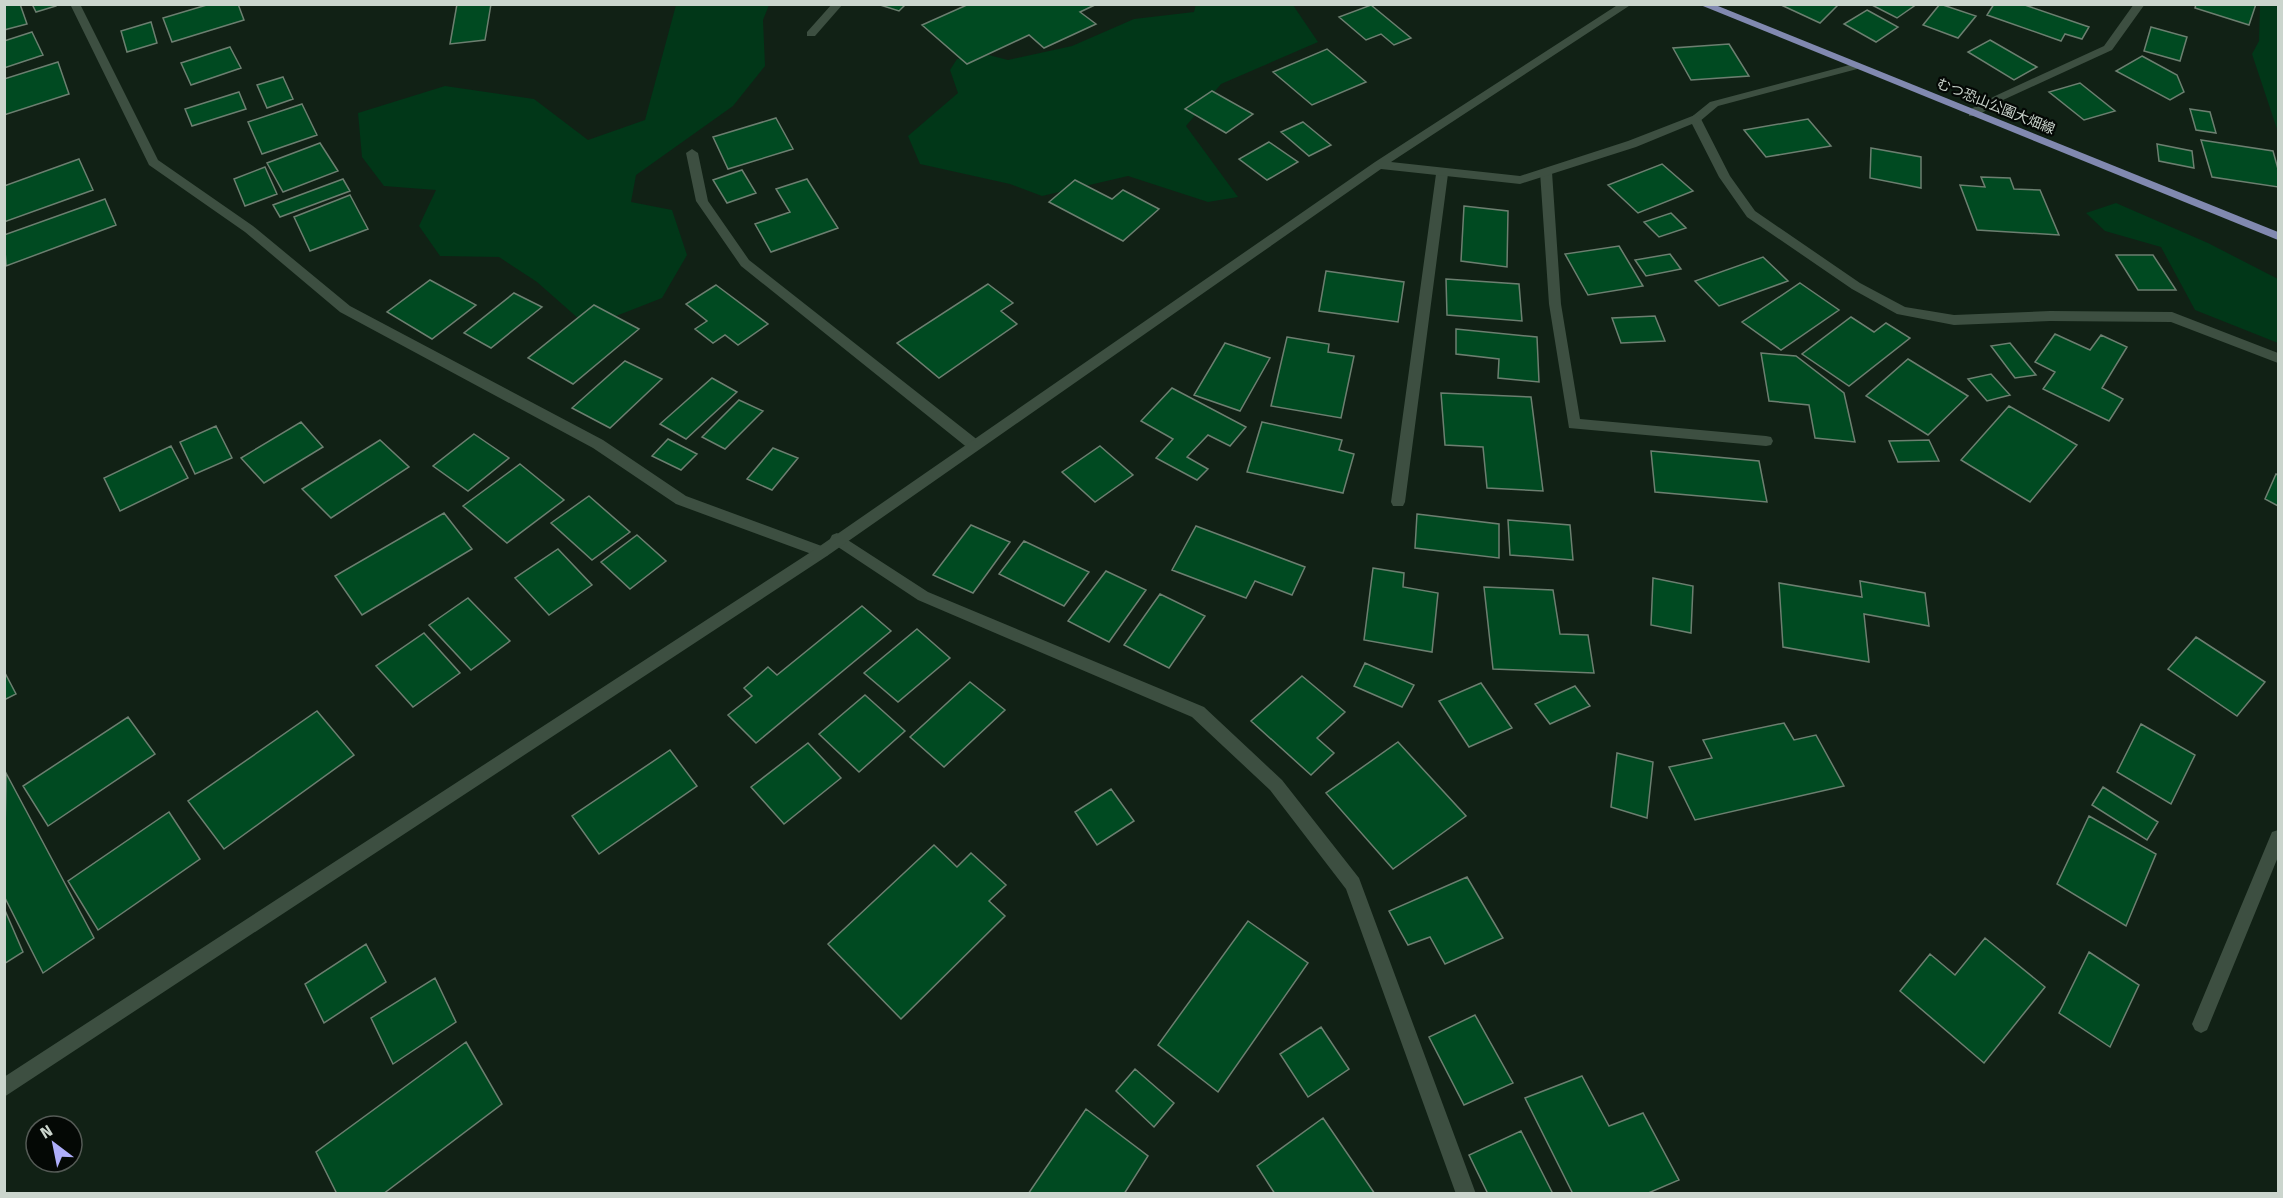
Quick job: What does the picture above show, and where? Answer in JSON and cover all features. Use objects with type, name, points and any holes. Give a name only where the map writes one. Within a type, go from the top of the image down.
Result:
[{"type":"main road","name":"むつ恐山公園大畑線","points":[[1703,4],[2278,236]]},
{"type":"street","points":[[75,4],[153,162],[249,230],[345,309],[597,444],[681,500],[822,552]]},
{"type":"street","points":[[811,34],[838,4]]},
{"type":"street","points":[[4,1088],[822,552],[837,539],[1379,165],[1627,4]]},
{"type":"street","points":[[1973,113],[1999,98],[2108,48],[2140,4]]},
{"type":"street","points":[[1379,165],[1442,174],[1520,180],[1632,144],[1695,119],[1714,104],[1857,66]]},
{"type":"street","points":[[1695,119],[1725,177],[1752,214],[1856,286],[1902,311],[1954,320],[2050,316],[2172,317],[2278,358]]},
{"type":"street","points":[[692,153],[702,201],[745,263],[974,445]]},
{"type":"street","points":[[1546,172],[1555,304],[1574,424],[1766,441]]},
{"type":"street","points":[[1398,502],[1442,174]]},
{"type":"street","points":[[837,539],[923,596],[1198,712],[1276,785],[1353,884],[1466,1194]]},
{"type":"street","points":[[2201,1024],[2278,838]]},
{"type":"green space","points":[[1196,4],[1293,5],[1318,42],[1221,84],[1186,126],[1238,197],[1208,202],[1128,176],[1042,196],[1010,184],[920,164],[908,136],[958,93],[950,70],[957,59],[981,53],[1008,60],[1072,46],[1134,19],[1194,12]]},
{"type":"green space","points":[[676,5],[769,5],[763,20],[765,66],[733,106],[636,175],[631,202],[672,210],[687,255],[662,298],[588,327],[537,282],[499,257],[440,256],[419,226],[436,190],[384,186],[362,157],[358,113],[445,86],[534,99],[588,140],[645,120]]},
{"type":"green space","points":[[2260,5],[2278,5],[2278,132],[2252,54],[2259,41]]},
{"type":"green space","points":[[2116,203],[2208,243],[2278,279],[2278,343],[2195,310],[2161,247],[2105,231],[2086,213]]},
{"type":"building","points":[[4,4],[20,4],[27,24],[4,30]]},
{"type":"building","points":[[32,4],[56,4],[56,6],[36,12]]},
{"type":"building","points":[[210,4],[238,4],[244,20],[172,42],[163,18]]},
{"type":"building","points":[[457,4],[491,4],[485,40],[450,44]]},
{"type":"building","points":[[877,4],[906,4],[899,11]]},
{"type":"building","points":[[969,4],[1097,4],[1080,12],[1096,24],[1044,48],[1029,35],[967,64],[922,25]]},
{"type":"building","points":[[1779,4],[1839,4],[1820,23]]},
{"type":"building","points":[[1870,4],[1917,4],[1897,18]]},
{"type":"building","points":[[1940,4],[1976,16],[1958,38],[1923,25]]},
{"type":"building","points":[[1994,4],[2022,4],[2089,27],[2082,39],[2065,34],[2061,41],[1987,15]]},
{"type":"building","points":[[2196,4],[2256,4],[2249,25],[2195,8]]},
{"type":"building","points":[[1371,5],[1411,38],[1394,45],[1381,34],[1366,40],[1339,17]]},
{"type":"building","points":[[1867,10],[1898,27],[1876,42],[1844,24]]},
{"type":"building","points":[[151,22],[157,43],[127,52],[121,31]]},
{"type":"building","points":[[2151,27],[2187,37],[2180,61],[2144,51]]},
{"type":"building","points":[[32,32],[43,55],[4,68],[4,41]]},
{"type":"building","points":[[1990,40],[2037,67],[2014,80],[1968,52]]},
{"type":"building","points":[[1729,44],[1749,76],[1691,80],[1673,48]]},
{"type":"building","points":[[230,47],[241,68],[191,85],[181,63]]},
{"type":"building","points":[[1327,49],[1366,82],[1312,105],[1273,72]]},
{"type":"building","points":[[2142,56],[2177,75],[2184,92],[2170,100],[2116,71]]},
{"type":"building","points":[[58,62],[69,94],[4,115],[4,79]]},
{"type":"building","points":[[283,77],[293,99],[267,108],[257,85]]},
{"type":"building","points":[[2080,83],[2115,111],[2084,120],[2049,92]]},
{"type":"building","points":[[1212,91],[1253,114],[1226,133],[1185,109]]},
{"type":"building","points":[[239,92],[246,109],[192,126],[185,109]]},
{"type":"building","points":[[302,104],[317,135],[262,154],[248,122]]},
{"type":"building","points":[[2190,109],[2210,112],[2216,133],[2196,130]]},
{"type":"building","points":[[776,118],[793,149],[728,169],[713,137]]},
{"type":"building","points":[[1808,119],[1831,146],[1766,157],[1744,130]]},
{"type":"building","points":[[1303,122],[1331,145],[1309,156],[1281,132]]},
{"type":"building","points":[[2201,140],[2273,151],[2278,169],[2278,187],[2212,177]]},
{"type":"building","points":[[1269,142],[1298,162],[1267,180],[1239,159]]},
{"type":"building","points":[[320,143],[338,171],[283,192],[267,163]]},
{"type":"building","points":[[2157,144],[2192,151],[2194,168],[2159,161]]},
{"type":"building","points":[[1871,148],[1921,157],[1921,188],[1870,178]]},
{"type":"building","points":[[79,159],[93,190],[4,222],[4,186]]},
{"type":"building","points":[[1662,164],[1693,191],[1638,213],[1608,185]]},
{"type":"building","points":[[265,167],[277,194],[245,206],[234,179]]},
{"type":"building","points":[[742,170],[756,193],[727,203],[713,180]]},
{"type":"building","points":[[1981,177],[2010,178],[2014,189],[2040,190],[2059,235],[1977,230],[1960,185],[1985,187]]},
{"type":"building","points":[[343,179],[350,191],[280,217],[273,205]]},
{"type":"building","points":[[807,179],[838,228],[771,252],[755,224],[790,212],[776,189]]},
{"type":"building","points":[[1075,180],[1112,199],[1123,190],[1159,209],[1123,241],[1049,202]]},
{"type":"building","points":[[350,195],[368,229],[310,251],[294,217]]},
{"type":"building","points":[[105,199],[116,225],[6,266],[4,235]]},
{"type":"building","points":[[1464,206],[1508,211],[1507,267],[1461,261]]},
{"type":"building","points":[[1671,213],[1686,228],[1659,237],[1644,222]]},
{"type":"building","points":[[1619,246],[1643,286],[1588,295],[1565,254]]},
{"type":"building","points":[[1670,254],[1681,269],[1646,276],[1635,260]]},
{"type":"building","points":[[2116,255],[2153,255],[2176,290],[2138,290]]},
{"type":"building","points":[[1763,257],[1788,281],[1719,306],[1695,281]]},
{"type":"building","points":[[1326,271],[1404,282],[1398,322],[1319,311]]},
{"type":"building","points":[[1446,279],[1519,284],[1522,321],[1447,315]]},
{"type":"building","points":[[430,280],[476,305],[432,339],[387,312]]},
{"type":"building","points":[[1800,283],[1839,310],[1781,350],[1742,322]]},
{"type":"building","points":[[988,284],[1013,303],[1001,311],[1017,324],[939,378],[897,343]]},
{"type":"building","points":[[716,285],[768,324],[738,345],[725,335],[713,343],[695,329],[707,321],[686,304]]},
{"type":"building","points":[[514,293],[542,307],[491,348],[464,333]]},
{"type":"building","points":[[594,305],[639,329],[573,384],[528,358]]},
{"type":"building","points":[[1655,316],[1665,341],[1621,343],[1612,318]]},
{"type":"building","points":[[1851,317],[1874,332],[1886,323],[1910,338],[1849,386],[1802,354]]},
{"type":"building","points":[[1456,329],[1537,337],[1539,382],[1498,378],[1499,359],[1456,354]]},
{"type":"building","points":[[2055,334],[2090,350],[2101,335],[2127,347],[2102,388],[2123,399],[2109,421],[2043,389],[2055,372],[2035,362]]},
{"type":"building","points":[[1287,337],[1329,344],[1328,352],[1354,356],[1341,418],[1271,406]]},
{"type":"building","points":[[1225,343],[1270,358],[1240,411],[1194,395]]},
{"type":"building","points":[[2010,343],[2036,375],[2015,378],[1991,346]]},
{"type":"building","points":[[1761,353],[1796,356],[1844,393],[1855,442],[1815,438],[1809,405],[1769,401]]},
{"type":"building","points":[[1908,359],[1968,396],[1928,435],[1866,396]]},
{"type":"building","points":[[625,361],[662,379],[610,428],[572,408]]},
{"type":"building","points":[[1991,374],[2010,395],[1987,401],[1968,379]]},
{"type":"building","points":[[712,378],[737,392],[686,439],[660,424]]},
{"type":"building","points":[[1172,388],[1246,427],[1230,446],[1208,435],[1187,457],[1208,469],[1197,480],[1156,458],[1173,439],[1141,421]]},
{"type":"building","points":[[1441,393],[1531,397],[1543,491],[1487,488],[1483,447],[1445,445]]},
{"type":"building","points":[[739,400],[763,411],[725,449],[702,437]]},
{"type":"building","points":[[2009,406],[2077,445],[2030,502],[1961,460]]},
{"type":"building","points":[[301,422],[323,447],[264,483],[241,458]]},
{"type":"building","points":[[1262,422],[1342,440],[1339,450],[1354,454],[1343,493],[1247,472]]},
{"type":"building","points":[[216,426],[232,458],[195,474],[180,442]]},
{"type":"building","points":[[474,434],[509,458],[468,491],[433,466]]},
{"type":"building","points":[[668,439],[697,454],[681,470],[652,456]]},
{"type":"building","points":[[380,440],[409,467],[331,518],[302,489]]},
{"type":"building","points":[[1929,440],[1939,461],[1898,462],[1889,441]]},
{"type":"building","points":[[171,446],[188,478],[120,511],[104,478]]},
{"type":"building","points":[[1100,446],[1133,475],[1095,502],[1062,472]]},
{"type":"building","points":[[773,448],[798,458],[772,490],[747,479]]},
{"type":"building","points":[[1651,451],[1759,461],[1767,502],[1655,492]]},
{"type":"building","points":[[520,464],[564,500],[507,543],[463,506]]},
{"type":"building","points":[[2276,474],[2278,475],[2278,506],[2265,499]]},
{"type":"building","points":[[589,496],[630,532],[592,560],[551,523]]},
{"type":"building","points":[[444,513],[472,549],[362,615],[335,576]]},
{"type":"building","points":[[1417,514],[1499,524],[1499,558],[1415,548]]},
{"type":"building","points":[[1508,520],[1570,525],[1573,560],[1510,555]]},
{"type":"building","points":[[971,525],[1010,542],[973,593],[933,575]]},
{"type":"building","points":[[1196,526],[1305,567],[1292,595],[1255,581],[1246,598],[1172,570]]},
{"type":"building","points":[[637,535],[666,561],[630,589],[601,562]]},
{"type":"building","points":[[1024,541],[1089,572],[1064,606],[999,574]]},
{"type":"building","points":[[558,549],[592,585],[549,615],[515,578]]},
{"type":"building","points":[[1373,568],[1404,573],[1403,587],[1438,593],[1432,652],[1364,640]]},
{"type":"building","points":[[1106,571],[1146,590],[1109,642],[1068,621]]},
{"type":"building","points":[[1653,578],[1693,586],[1691,633],[1651,625]]},
{"type":"building","points":[[1860,581],[1925,593],[1929,626],[1864,614],[1869,662],[1783,647],[1779,583],[1862,597]]},
{"type":"building","points":[[1484,587],[1553,590],[1560,634],[1588,635],[1594,673],[1493,669]]},
{"type":"building","points":[[1160,594],[1205,616],[1169,668],[1124,645]]},
{"type":"building","points":[[468,598],[510,641],[471,670],[429,625]]},
{"type":"building","points":[[862,606],[891,631],[756,743],[728,715],[752,696],[744,688],[768,667],[777,675]]},
{"type":"building","points":[[917,629],[950,658],[898,702],[864,673]]},
{"type":"building","points":[[424,633],[460,673],[413,707],[376,666]]},
{"type":"building","points":[[2196,637],[2265,682],[2237,716],[2168,669]]},
{"type":"building","points":[[1365,663],[1414,685],[1402,707],[1354,686]]},
{"type":"building","points":[[4,671],[16,694],[4,700]]},
{"type":"building","points":[[1302,676],[1345,712],[1317,738],[1334,753],[1311,775],[1251,721]]},
{"type":"building","points":[[970,682],[1005,710],[944,767],[910,737]]},
{"type":"building","points":[[1481,683],[1512,728],[1469,747],[1439,701]]},
{"type":"building","points":[[1575,686],[1590,706],[1550,724],[1535,704]]},
{"type":"building","points":[[865,695],[905,731],[859,772],[819,734]]},
{"type":"building","points":[[317,711],[354,755],[224,849],[188,801]]},
{"type":"building","points":[[128,717],[155,754],[48,826],[23,786]]},
{"type":"building","points":[[1784,723],[1794,740],[1816,735],[1844,786],[1695,820],[1669,767],[1712,758],[1703,740]]},
{"type":"building","points":[[2141,724],[2195,755],[2171,804],[2117,772]]},
{"type":"building","points":[[1398,742],[1466,816],[1393,869],[1326,793]]},
{"type":"building","points":[[808,743],[841,778],[784,824],[751,787]]},
{"type":"building","points":[[670,750],[697,786],[599,854],[572,816]]},
{"type":"building","points":[[1617,753],[1653,762],[1647,818],[1611,807]]},
{"type":"building","points":[[6,773],[94,938],[43,973],[4,896]]},
{"type":"building","points":[[2103,787],[2158,822],[2147,840],[2092,805]]},
{"type":"building","points":[[1111,789],[1134,821],[1097,845],[1075,812]]},
{"type":"building","points":[[169,812],[200,859],[98,930],[68,881]]},
{"type":"building","points":[[2089,816],[2156,854],[2126,926],[2057,884]]},
{"type":"building","points":[[934,845],[957,867],[971,853],[1006,885],[989,901],[1005,916],[901,1019],[828,944]]},
{"type":"building","points":[[1467,877],[1503,938],[1445,964],[1430,937],[1408,945],[1389,911]]},
{"type":"building","points":[[4,908],[23,952],[4,964]]},
{"type":"building","points":[[1248,921],[1308,963],[1218,1092],[1158,1045]]},
{"type":"building","points":[[1985,938],[2045,987],[1984,1063],[1900,991],[1930,954],[1955,975]]},
{"type":"building","points":[[366,944],[386,982],[324,1023],[305,984]]},
{"type":"building","points":[[2089,952],[2139,985],[2110,1047],[2059,1013]]},
{"type":"building","points":[[435,978],[456,1022],[393,1064],[371,1018]]},
{"type":"building","points":[[1475,1015],[1513,1083],[1464,1105],[1429,1037]]},
{"type":"building","points":[[1321,1027],[1349,1069],[1308,1097],[1280,1054]]},
{"type":"building","points":[[466,1042],[502,1104],[383,1194],[337,1194],[316,1152]]},
{"type":"building","points":[[1135,1069],[1174,1103],[1154,1127],[1116,1091]]},
{"type":"building","points":[[1582,1076],[1609,1126],[1643,1113],[1679,1180],[1646,1194],[1573,1194],[1525,1098]]},
{"type":"building","points":[[1086,1109],[1148,1156],[1124,1194],[1028,1194]]},
{"type":"building","points":[[1323,1118],[1375,1194],[1275,1194],[1257,1166]]},
{"type":"building","points":[[1521,1131],[1553,1194],[1488,1194],[1469,1155]]}]
